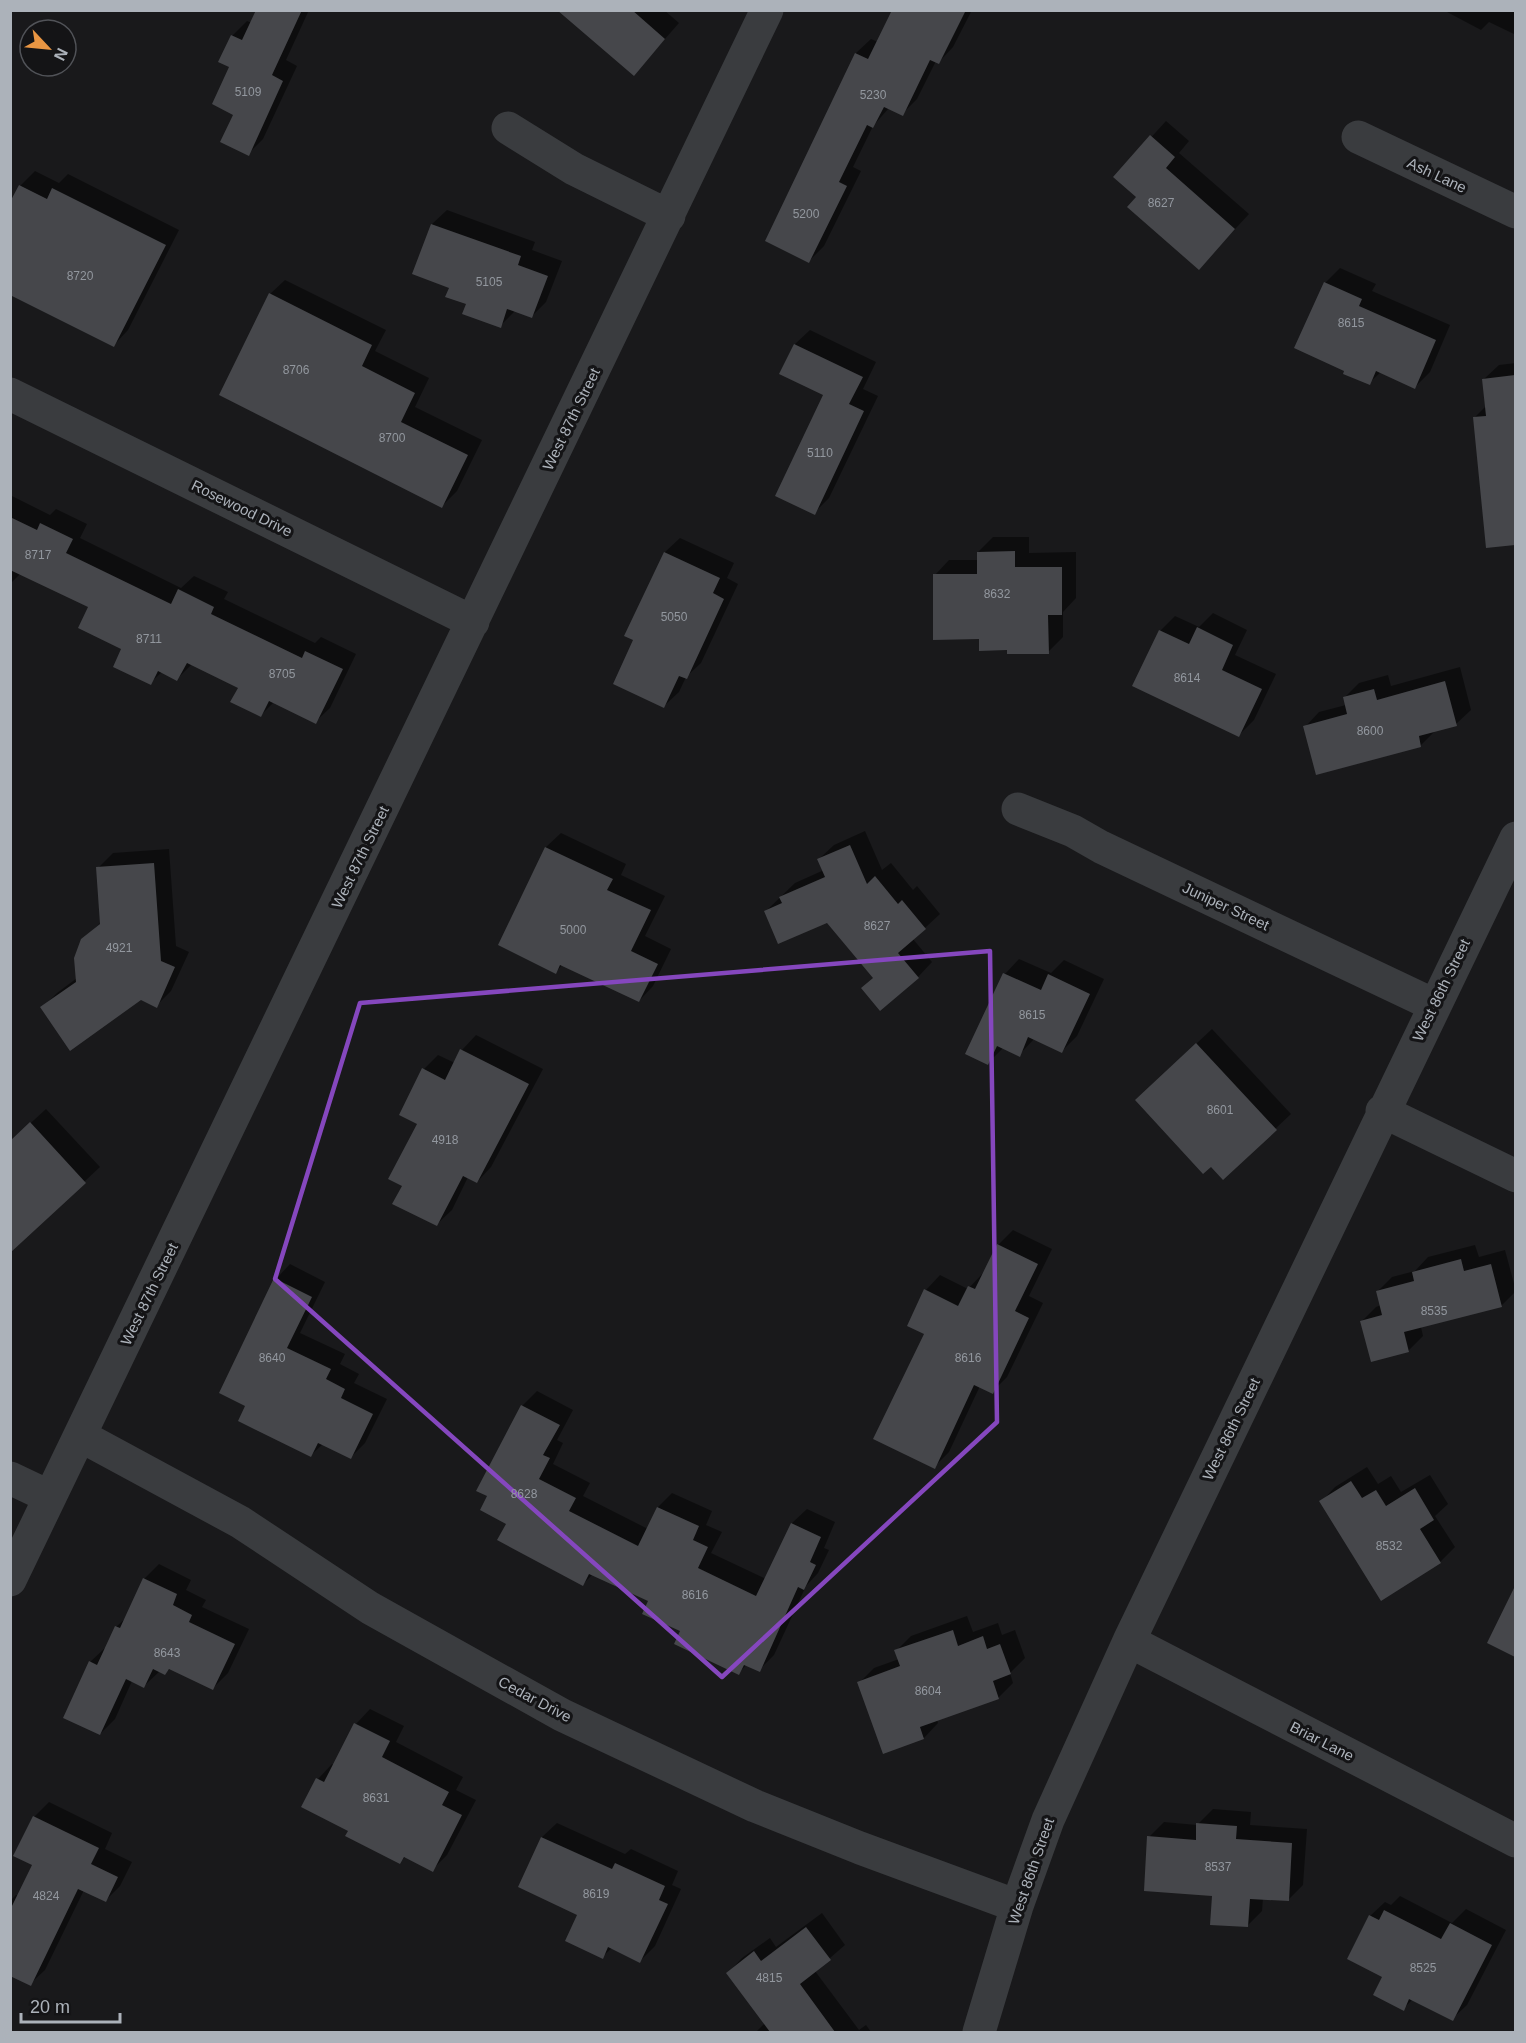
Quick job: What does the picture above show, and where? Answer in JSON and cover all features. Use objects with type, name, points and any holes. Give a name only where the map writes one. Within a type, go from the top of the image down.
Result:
[{"type":"street","name":"West 87th Street","points":[[13,1570],[81,1436],[767,10]]},
{"type":"street","points":[[508,128],[574,169],[669,216]]},
{"type":"street","name":"Ash Lane","points":[[1358,137],[1515,212]]},
{"type":"street","name":"Rosewood Drive","points":[[10,394],[473,622]]},
{"type":"street","name":"Juniper Street","points":[[1018,809],[1073,831],[1101,847],[1434,1005]]},
{"type":"street","name":"West 86th Street","points":[[979,2032],[1017,1906],[1048,1820],[1129,1641],[1515,838]]},
{"type":"street","points":[[1382,1112],[1515,1176]]},
{"type":"street","name":"Cedar Drive","points":[[81,1436],[240,1522],[370,1608],[562,1715],[755,1806],[1017,1906]]},
{"type":"street","points":[[10,1478],[50,1497]]},
{"type":"street","name":"Briar Lane","points":[[1129,1641],[1515,1841]]},
{"type":"highlighted area","points":[[990,951],[997,1422],[722,1677],[275,1279],[360,1003]]},
{"type":"building","points":[[256,10],[302,10],[272,75],[283,81],[249,156],[220,142],[233,115],[212,104],[229,67],[218,62],[231,35],[242,40]]},
{"type":"building","points":[[557,10],[632,10],[665,39],[634,76]]},
{"type":"building","points":[[892,10],[966,10],[939,64],[930,60],[903,116],[884,107],[873,128],[867,125],[839,182],[847,186],[809,263],[765,241],[855,53],[868,59]]},
{"type":"building","points":[[1150,135],[1175,157],[1166,168],[1235,229],[1199,270],[1127,207],[1136,197],[1113,177]]},
{"type":"building","points":[[19,185],[47,199],[52,188],[166,245],[114,347],[10,295],[10,202]]},
{"type":"building","points":[[431,224],[521,256],[518,265],[548,276],[532,318],[507,309],[501,328],[462,314],[466,304],[445,297],[449,288],[412,274]]},
{"type":"building","points":[[1324,282],[1362,299],[1359,306],[1436,340],[1415,389],[1376,371],[1370,385],[1343,374],[1344,371],[1294,348]]},
{"type":"building","points":[[269,293],[372,345],[362,366],[415,393],[401,422],[468,455],[442,508],[219,395]]},
{"type":"building","points":[[794,344],[863,377],[849,404],[864,411],[815,515],[775,496],[823,395],[779,374]]},
{"type":"building","points":[[1515,375],[1515,545],[1486,548],[1473,417],[1486,416],[1482,379]]},
{"type":"building","points":[[10,517],[37,530],[40,523],[73,539],[66,553],[171,604],[178,589],[214,607],[211,614],[302,658],[305,651],[343,669],[316,724],[269,701],[261,717],[230,702],[238,688],[187,663],[177,681],[158,671],[151,685],[113,667],[121,649],[78,628],[88,607],[10,570]]},
{"type":"building","points":[[1015,551],[1015,567],[1062,567],[1062,615],[1048,615],[1049,654],[1007,654],[1007,650],[979,651],[979,639],[933,640],[933,574],[977,574],[977,552]]},
{"type":"building","points":[[664,552],[720,578],[713,593],[724,599],[687,679],[679,676],[664,708],[613,684],[633,640],[624,636]]},
{"type":"building","points":[[1197,627],[1233,645],[1222,670],[1262,689],[1239,737],[1132,686],[1159,630],[1189,644]]},
{"type":"building","points":[[1445,681],[1457,726],[1419,736],[1421,747],[1316,775],[1303,726],[1347,714],[1343,697],[1374,689],[1377,700]]},
{"type":"building","points":[[850,845],[867,884],[875,876],[898,904],[902,900],[926,929],[898,953],[919,978],[880,1011],[861,988],[873,978],[827,923],[778,944],[764,911],[782,903],[779,897],[825,877],[817,859]]},
{"type":"building","points":[[545,847],[613,879],[607,890],[651,910],[631,951],[658,964],[639,1002],[560,965],[556,974],[498,945]]},
{"type":"building","points":[[154,863],[161,961],[175,967],[157,1008],[141,1000],[70,1051],[40,1007],[76,982],[74,958],[81,939],[100,924],[96,867]]},
{"type":"building","points":[[1003,973],[1041,990],[1048,974],[1090,994],[1062,1053],[1028,1037],[1020,1057],[997,1046],[988,1065],[965,1054]]},
{"type":"building","points":[[1196,1043],[1277,1130],[1223,1180],[1211,1167],[1203,1174],[1135,1100]]},
{"type":"building","points":[[460,1049],[529,1084],[477,1183],[463,1176],[437,1226],[392,1204],[402,1186],[388,1179],[417,1124],[399,1115],[422,1068],[445,1080]]},
{"type":"building","points":[[30,1122],[86,1183],[10,1253],[10,1141]]},
{"type":"building","points":[[997,1244],[1038,1264],[1015,1311],[1029,1318],[993,1394],[974,1385],[935,1469],[873,1439],[924,1334],[907,1326],[924,1289],[958,1306],[968,1286],[975,1289]]},
{"type":"building","points":[[1461,1259],[1464,1271],[1491,1264],[1502,1307],[1404,1332],[1409,1352],[1371,1362],[1360,1321],[1382,1315],[1376,1291],[1414,1281],[1412,1272]]},
{"type":"building","points":[[274,1278],[312,1297],[287,1348],[331,1369],[326,1379],[345,1389],[341,1398],[373,1414],[351,1459],[318,1443],[311,1457],[238,1421],[245,1406],[219,1393]]},
{"type":"building","points":[[521,1405],[560,1425],[543,1455],[550,1458],[539,1479],[576,1498],[569,1511],[638,1546],[657,1507],[699,1526],[693,1540],[708,1547],[698,1568],[756,1596],[791,1523],[821,1537],[810,1562],[816,1565],[804,1590],[798,1587],[760,1672],[744,1665],[739,1675],[674,1644],[680,1631],[642,1614],[648,1601],[589,1574],[583,1586],[497,1540],[506,1524],[480,1510],[487,1496],[476,1491]]},
{"type":"building","points":[[1351,1481],[1362,1498],[1376,1490],[1386,1506],[1415,1488],[1434,1520],[1420,1529],[1441,1563],[1381,1601],[1319,1501]]},
{"type":"building","points":[[143,1578],[177,1594],[173,1605],[192,1615],[189,1622],[235,1644],[213,1690],[169,1669],[165,1675],[153,1669],[144,1688],[126,1679],[100,1735],[63,1718],[89,1661],[97,1665],[115,1626],[120,1628]]},
{"type":"building","points":[[1515,1586],[1515,1657],[1487,1643]]},
{"type":"building","points":[[953,1630],[958,1646],[983,1636],[987,1649],[1000,1644],[1011,1674],[993,1681],[999,1699],[920,1727],[924,1739],[883,1754],[857,1682],[900,1666],[894,1650]]},
{"type":"building","points":[[354,1723],[390,1741],[382,1757],[449,1792],[442,1805],[462,1815],[433,1872],[404,1857],[400,1864],[345,1836],[348,1831],[301,1807],[316,1778],[324,1782]]},
{"type":"building","points":[[33,1816],[99,1848],[91,1864],[118,1877],[106,1902],[78,1889],[31,1986],[10,1976],[10,1910],[32,1865],[13,1856]]},
{"type":"building","points":[[1196,1823],[1237,1826],[1236,1839],[1292,1843],[1289,1901],[1250,1899],[1248,1927],[1210,1925],[1212,1896],[1144,1891],[1147,1836],[1196,1840]]},
{"type":"building","points":[[541,1837],[612,1869],[615,1863],[665,1886],[659,1900],[668,1904],[640,1963],[608,1947],[603,1959],[565,1941],[577,1915],[518,1887]]},
{"type":"building","points":[[1384,1910],[1441,1939],[1450,1923],[1492,1945],[1453,2021],[1409,1999],[1404,2011],[1373,1995],[1382,1977],[1347,1959],[1369,1915],[1379,1920]]},
{"type":"building","points":[[806,1927],[831,1960],[800,1984],[835,2032],[770,2032],[726,1973],[754,1951],[761,1961]]}]
